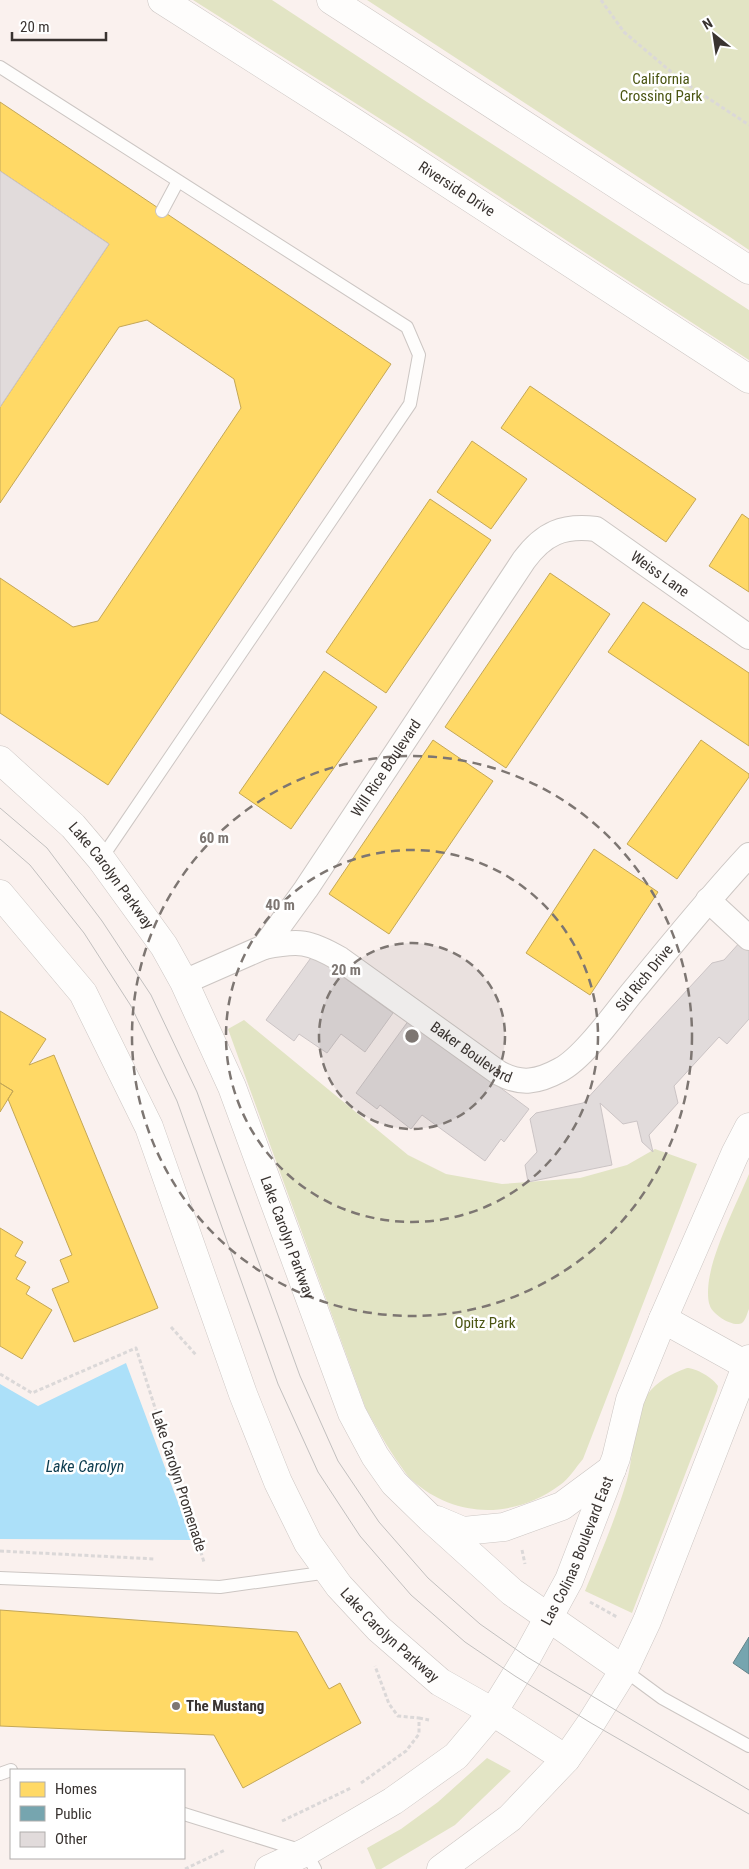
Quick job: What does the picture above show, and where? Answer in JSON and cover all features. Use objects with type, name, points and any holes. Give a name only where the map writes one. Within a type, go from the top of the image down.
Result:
[{"type":"main road","name":"Riverside Drive","points":[[162,0],[749,379]]},
{"type":"main road","points":[[331,0],[749,270]]},
{"type":"main road","name":"Lake Carolyn Parkway","points":[[0,760],[73,826],[101,859],[164,946],[184,982],[232,1087],[352,1413],[374,1456],[394,1483],[498,1582],[624,1670]]},
{"type":"main road","name":"Lake Carolyn Parkway","points":[[0,894],[83,993],[149,1127],[243,1394],[278,1482],[308,1543],[339,1586],[380,1629],[440,1682],[493,1712],[566,1759]]},
{"type":"main road","name":"Las Colinas Boulevard East","points":[[270,1869],[310,1861],[456,1756],[493,1712],[549,1619],[570,1580],[612,1469],[630,1400],[662,1320],[735,1154],[749,1127]]},
{"type":"main road","points":[[441,1869],[510,1818],[566,1759],[624,1670],[647,1621],[748,1364],[662,1320]]},
{"type":"main road","points":[[430,1518],[464,1531],[504,1527],[562,1506],[612,1469]]},
{"type":"street","name":"Weiss Lane","points":[[566,529],[596,529],[749,637]]},
{"type":"street","name":"Will Rice Boulevard","points":[[264,947],[306,889],[524,560],[539,542],[556,532],[566,529]]},
{"type":"street","name":"Sid Rich Drive","points":[[525,1082],[561,1070],[578,1057],[708,900],[749,855]]},
{"type":"street","points":[[708,900],[749,938]]},
{"type":"street","name":"Baker Boulevard","points":[[264,947],[289,942],[306,943],[320,947],[340,959],[499,1073],[525,1082]]},
{"type":"street","points":[[184,982],[264,947]]},
{"type":"lane","points":[[0,67],[407,327],[419,355],[410,404],[101,859]]},
{"type":"lane","points":[[162,211],[178,181]]},
{"type":"lane","points":[[0,1578],[220,1588],[329,1572]]},
{"type":"lane","points":[[624,1670],[662,1698],[749,1746]]},
{"type":"lane","points":[[185,1814],[253,1836],[310,1861]]},
{"type":"path","points":[[601,0],[624,32],[675,75],[749,125]]},
{"type":"path","points":[[171,1327],[200,1360]]},
{"type":"path","name":"Lake Carolyn Promenade","points":[[0,1374],[32,1393],[136,1348],[205,1562],[195,1562]]},
{"type":"path","points":[[0,1550],[156,1560]]},
{"type":"path","points":[[582,1599],[621,1619]]},
{"type":"path","points":[[372,1660],[389,1704],[398,1716],[428,1720]]},
{"type":"path","points":[[185,1869],[355,1786],[406,1751],[418,1734],[419,1718]]},
{"type":"green space","points":[[193,0],[272,0],[749,310],[749,360],[404,134]]},
{"type":"green space","name":"California Crossing Park","points":[[367,0],[749,0],[749,250],[730,237]]},
{"type":"green space","name":"Opitz Park","points":[[244,1020],[408,1155],[446,1174],[502,1184],[580,1178],[627,1165],[655,1149],[697,1164],[583,1459],[560,1485],[524,1504],[504,1509],[466,1508],[447,1502],[429,1493],[410,1478],[395,1458],[366,1409],[228,1029]]},
{"type":"green space","points":[[749,1174],[749,1309],[742,1323],[734,1324],[724,1320],[712,1310],[708,1300],[708,1286],[720,1241]]},
{"type":"green space","points":[[691,1368],[712,1380],[718,1386],[717,1391],[632,1613],[585,1591],[623,1494],[636,1425],[642,1404],[651,1390],[660,1382],[670,1375]]},
{"type":"green space","points":[[487,1758],[511,1771],[455,1825],[381,1869],[376,1869],[367,1848],[401,1829],[438,1802]]},
{"type":"water","name":"Lake Carolyn","points":[[126,1363],[192,1540],[0,1539],[0,1384],[38,1406]]},
{"type":"building: Homes","points":[[0,102],[391,364],[108,785],[0,713],[0,578],[73,627],[98,621],[241,408],[234,379],[147,320],[119,327],[0,503],[0,407],[109,244],[0,171]]},
{"type":"building: Homes","points":[[530,386],[696,499],[666,542],[501,428]]},
{"type":"building: Homes","points":[[472,441],[527,479],[491,529],[437,492]]},
{"type":"building: Homes","points":[[430,499],[491,540],[386,693],[326,652]]},
{"type":"building: Homes","points":[[742,514],[749,519],[749,592],[709,566]]},
{"type":"building: Homes","points":[[550,573],[610,614],[506,768],[445,727]]},
{"type":"building: Homes","points":[[643,602],[749,673],[749,746],[608,652]]},
{"type":"building: Homes","points":[[324,671],[377,707],[291,829],[239,793]]},
{"type":"building: Homes","points":[[433,740],[493,781],[389,934],[329,894]]},
{"type":"building: Homes","points":[[701,740],[749,774],[749,777],[677,879],[627,844]]},
{"type":"building: Homes","points":[[594,849],[658,892],[590,995],[526,953]]},
{"type":"building: Homes","points":[[0,1011],[46,1039],[29,1065],[54,1055],[158,1308],[74,1342],[52,1289],[69,1282],[60,1260],[72,1255],[8,1099],[13,1091],[0,1083]]},
{"type":"building: Homes","points":[[0,1083],[13,1091],[0,1112]]},
{"type":"building: Homes","points":[[0,1228],[23,1242],[15,1256],[26,1262],[16,1279],[30,1287],[26,1294],[52,1310],[22,1359],[0,1346]]},
{"type":"building: Homes","name":"The Mustang","points":[[0,1610],[297,1632],[329,1689],[340,1683],[361,1723],[243,1788],[214,1735],[0,1726]]},
{"type":"building: Public","points":[[749,1637],[749,1674],[733,1663]]},
{"type":"building: Other","points":[[0,171],[109,244],[0,407]]},
{"type":"building: Other","points":[[741,941],[749,948],[749,1019],[727,1044],[719,1037],[674,1086],[678,1103],[649,1135],[653,1152],[642,1142],[637,1121],[623,1124],[600,1103],[612,1165],[528,1182],[525,1165],[537,1152],[530,1119],[536,1113],[583,1103],[712,963],[724,960]]},
{"type":"building: Other","points":[[313,955],[393,1013],[365,1052],[341,1034],[327,1053],[299,1034],[294,1041],[266,1020]]},
{"type":"building: Other","points":[[409,1020],[529,1109],[504,1142],[501,1139],[485,1161],[422,1115],[411,1129],[380,1105],[377,1109],[356,1093]]},
{"type":"tram line","points":[[0,808],[47,848],[102,921],[151,995],[197,1092],[300,1376],[338,1461],[379,1522],[428,1578],[480,1624],[527,1657],[749,1790]]},
{"type":"tram line","points":[[0,839],[30,865],[84,933],[131,1006],[177,1101],[278,1384],[318,1472],[360,1536],[411,1595],[465,1642],[515,1676],[591,1723],[749,1814]]},
{"type":"place","name":"The Mustang","points":[[176,1706]]}]
